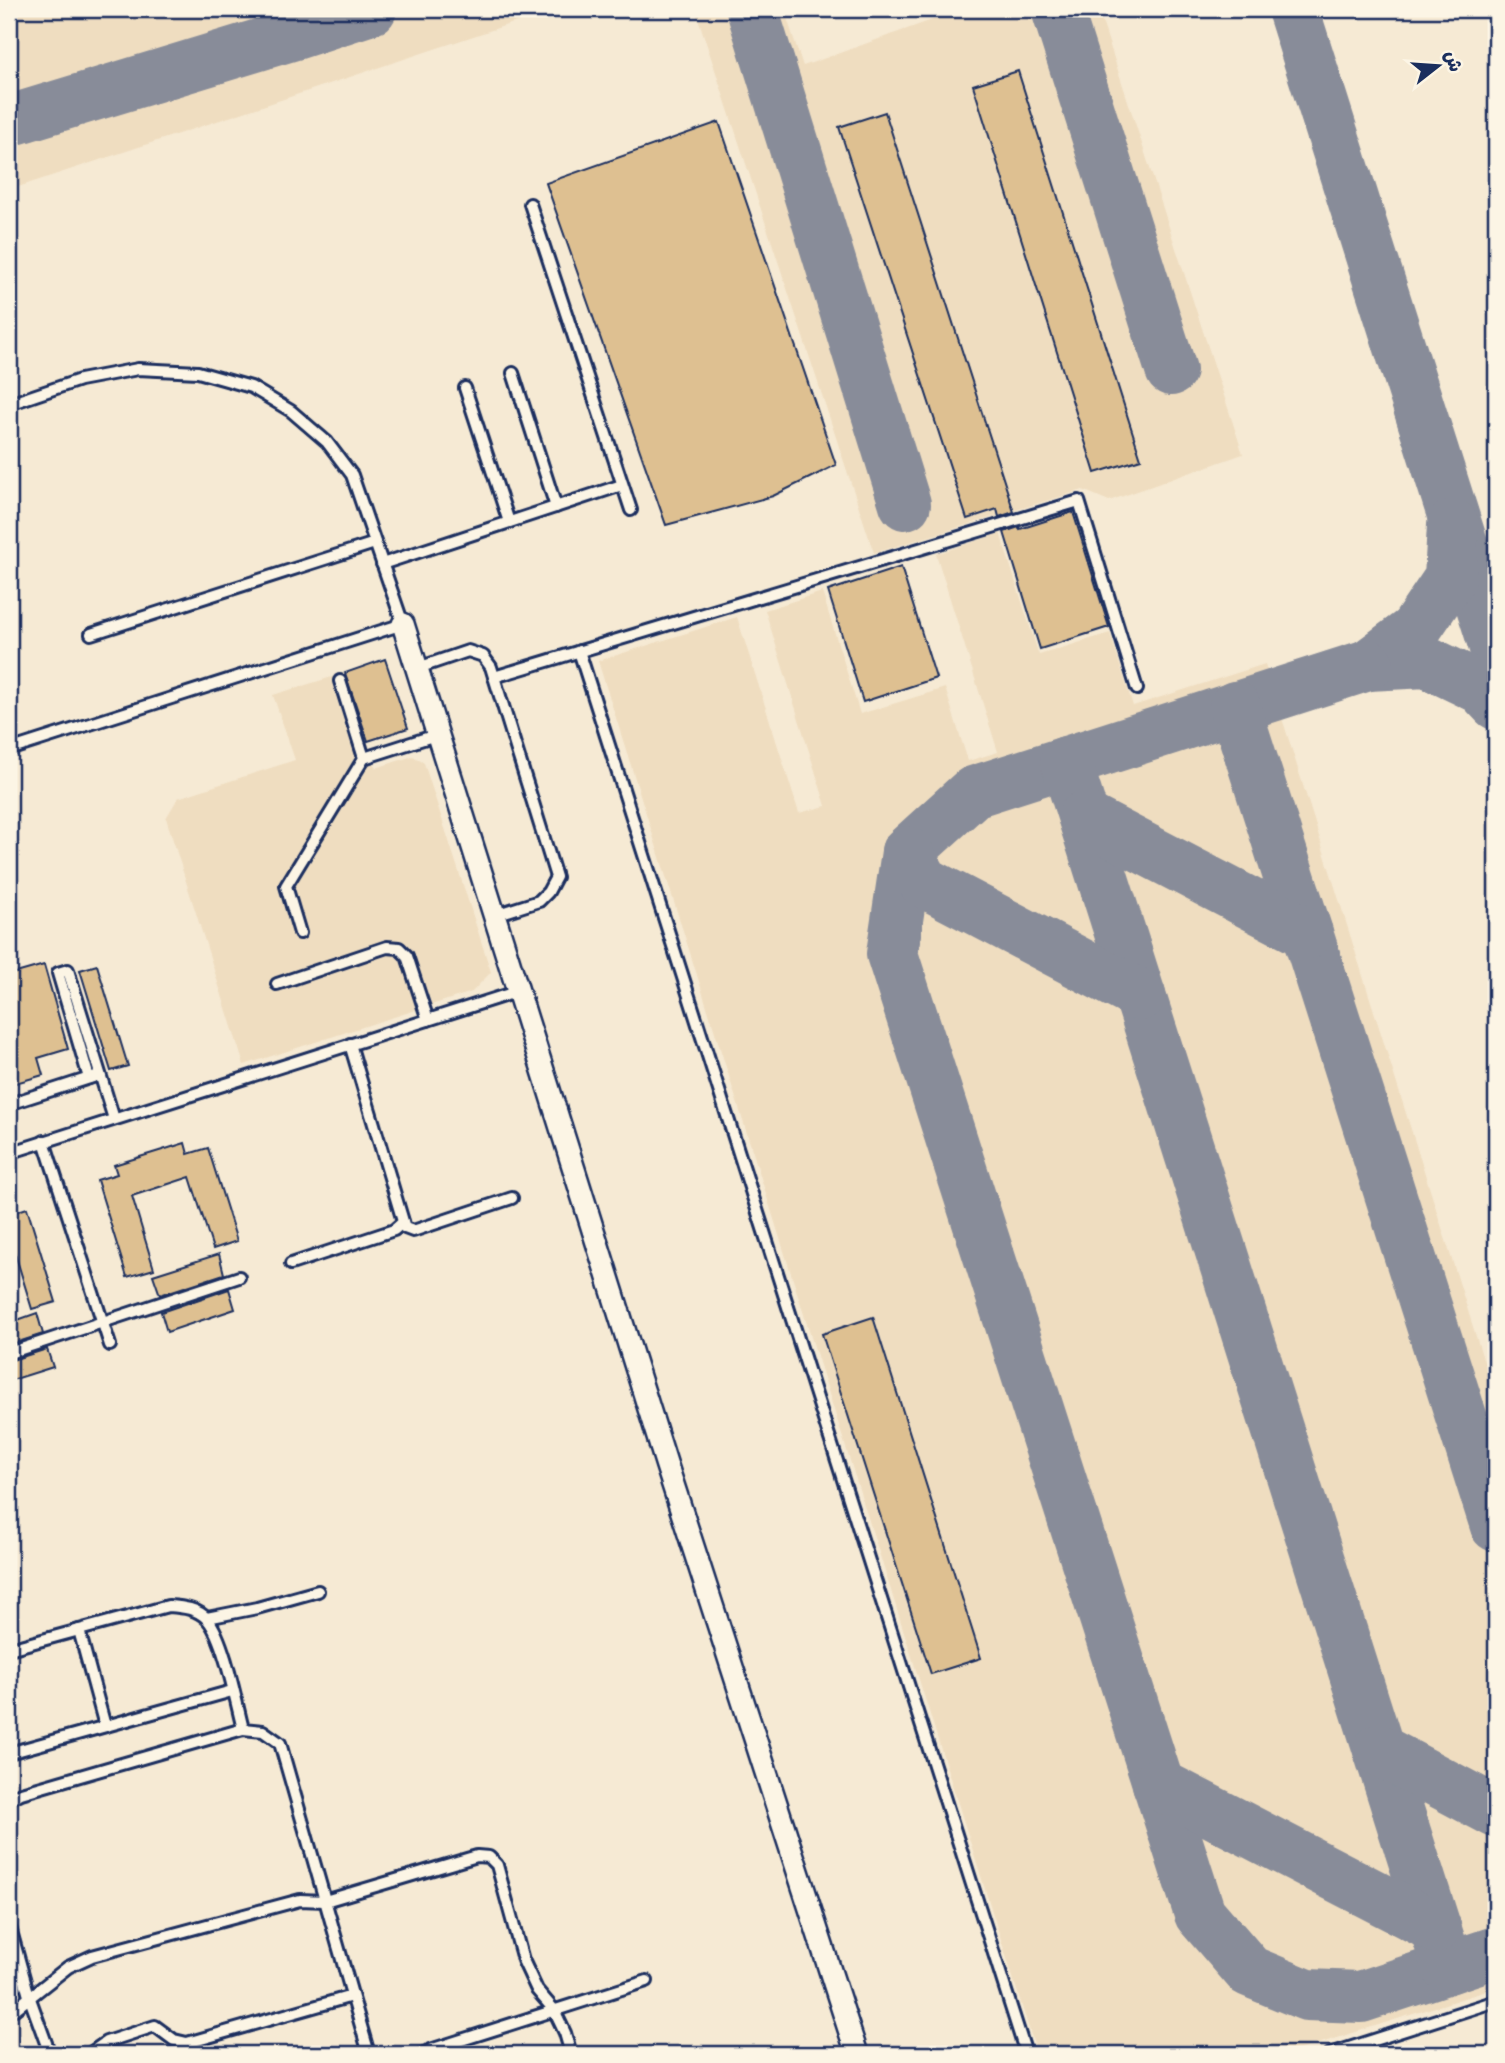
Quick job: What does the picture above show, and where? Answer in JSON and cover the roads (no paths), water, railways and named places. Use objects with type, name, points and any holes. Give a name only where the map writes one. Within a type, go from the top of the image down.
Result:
[{"type":"street","points":[[403,624],[667,1466],[857,2054]]},
{"type":"lane","points":[[530,204],[631,510]]},
{"type":"lane","points":[[9,404],[79,380],[138,369],[198,372],[251,387],[291,411],[327,442],[352,475],[403,624],[9,750]]},
{"type":"lane","points":[[513,373],[556,507]]},
{"type":"lane","points":[[466,388],[509,522]]},
{"type":"lane","points":[[382,564],[622,485]]},
{"type":"lane","points":[[494,677],[1079,501],[1137,689]]},
{"type":"lane","points":[[91,634],[375,543]]},
{"type":"lane","points":[[418,668],[468,651],[483,656],[491,667],[555,877],[548,892],[539,901],[495,915]]},
{"type":"lane","points":[[579,651],[1026,2054]]},
{"type":"lane","points":[[340,681],[364,758]]},
{"type":"lane","points":[[300,933],[286,886],[364,758],[439,734]]},
{"type":"lane","points":[[277,984],[387,947],[399,948],[407,956],[428,1020]]},
{"type":"lane","points":[[95,1076],[68,970],[58,973],[95,1076],[114,1119]]},
{"type":"lane","points":[[9,1153],[519,991]]},
{"type":"lane","points":[[351,1044],[405,1228],[413,1231],[512,1198]]},
{"type":"lane","points":[[9,1104],[95,1076]]},
{"type":"lane","points":[[44,1141],[110,1345]]},
{"type":"lane","points":[[291,1264],[394,1230],[404,1222]]},
{"type":"lane","points":[[9,1353],[239,1277]]},
{"type":"lane","points":[[206,1618],[257,1608],[318,1591]]},
{"type":"lane","points":[[9,1649],[168,1606],[187,1607],[206,1618],[218,1637],[243,1729]]},
{"type":"lane","points":[[79,1630],[105,1726]]},
{"type":"lane","points":[[9,1753],[232,1690]]},
{"type":"lane","points":[[9,1799],[21,1793],[243,1729],[263,1731],[280,1743],[369,2054]]},
{"type":"lane","points":[[9,2011],[68,1967],[92,1956],[300,1900],[325,1901],[477,1856],[489,1857],[497,1865],[523,1959],[537,1990],[554,2010],[571,2054]]},
{"type":"lane","points":[[9,1924],[29,1996],[50,2054]]},
{"type":"lane","points":[[422,2054],[647,1981]]},
{"type":"lane","points":[[89,2054],[106,2042],[155,2026],[174,2040],[187,2043],[352,1996]]},
{"type":"lane","points":[[1330,2054],[1496,2001]]}]
